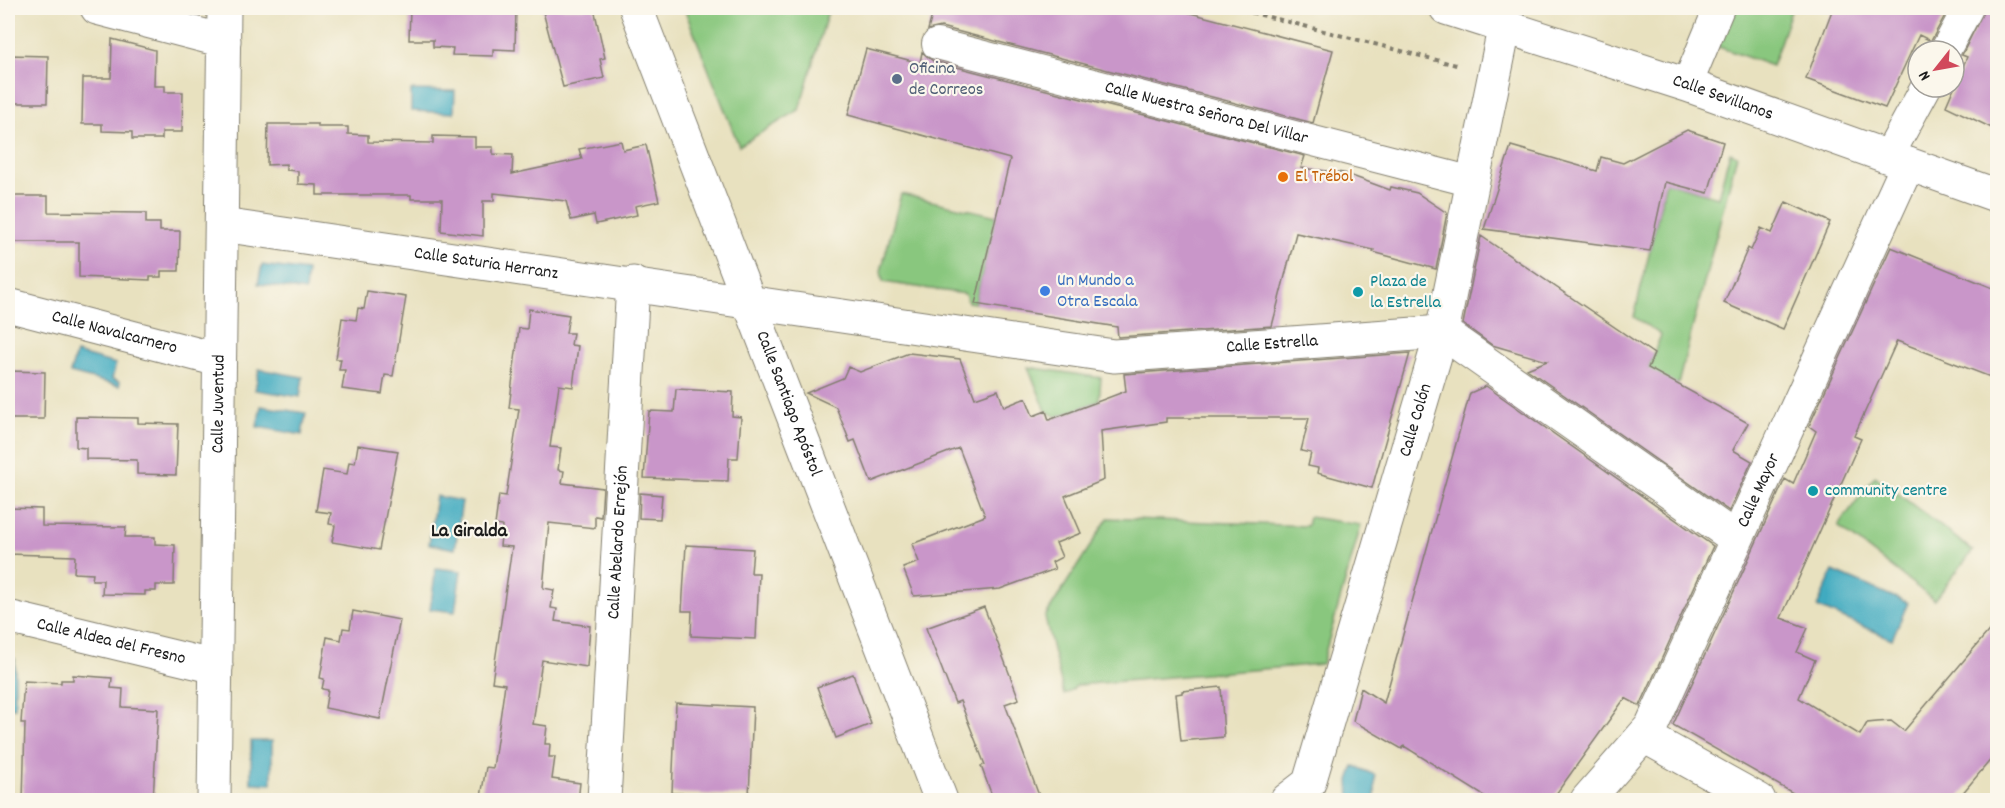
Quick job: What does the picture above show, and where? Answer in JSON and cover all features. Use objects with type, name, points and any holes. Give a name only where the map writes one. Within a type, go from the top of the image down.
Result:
[{"type":"street","points":[[97,8],[224,41]]},
{"type":"street","name":"Calle Juventud","points":[[214,801],[224,8]]},
{"type":"street","name":"Calle Santiago Apóstol","points":[[636,8],[941,801]]},
{"type":"street","points":[[1687,84],[1719,8]]},
{"type":"street","points":[[1951,39],[1968,8]]},
{"type":"street","name":"Calle Sevillanos","points":[[1459,9],[1687,84],[1998,196]]},
{"type":"street","name":"Calle Colón","points":[[1306,795],[1442,332],[1505,24]]},
{"type":"street","name":"Calle Nuestra Señora Del Villar","points":[[937,44],[1473,182]]},
{"type":"street","name":"Calle Mayor","points":[[1587,801],[1651,727],[1898,160],[1921,99]]},
{"type":"street","name":"Calle Saturia Herranz","points":[[222,225],[750,302]]},
{"type":"street","name":"Calle Abelardo Errejón","points":[[604,801],[633,284]]},
{"type":"street","name":"Calle Estrella","points":[[750,302],[1114,356],[1442,332]]},
{"type":"street","name":"Calle Navalcarnero","points":[[8,306],[219,360]]},
{"type":"street","points":[[1442,332],[1735,538]]},
{"type":"street","name":"Calle Aldea del Fresno","points":[[8,617],[216,667]]},
{"type":"street","points":[[1644,736],[1759,801]]},
{"type":"path","points":[[1234,8],[1495,75]]},
{"type":"green space","points":[[684,8],[829,8],[799,110],[739,146]]},
{"type":"green space","points":[[1728,8],[1792,8],[1772,66],[1713,45]]},
{"type":"green space","points":[[1730,152],[1737,155],[1678,384],[1659,419],[1634,404],[1661,335],[1634,317],[1666,182],[1718,197]]},
{"type":"green space","points":[[901,194],[997,216],[975,303],[968,302],[965,294],[883,282],[881,271]]},
{"type":"green space","points":[[1028,367],[1101,378],[1099,401],[1057,417],[1046,411]]},
{"type":"green space","points":[[1875,476],[1973,551],[1934,600],[1838,526]]},
{"type":"green space","points":[[1309,517],[1361,525],[1322,664],[1078,685],[1064,695],[1045,617],[1108,518],[1307,526]]},
{"type":"water","points":[[411,90],[455,91],[454,113],[411,111]]},
{"type":"water","points":[[262,265],[307,271],[305,291],[258,284]]},
{"type":"water","points":[[76,353],[116,364],[112,379],[120,382],[119,386],[70,373]]},
{"type":"water","points":[[259,369],[303,377],[300,397],[255,390]]},
{"type":"water","points":[[261,406],[306,413],[302,435],[257,427]]},
{"type":"water","points":[[436,496],[462,501],[455,549],[429,544]]},
{"type":"water","points":[[436,568],[461,571],[455,612],[430,609]]},
{"type":"water","points":[[1833,571],[1908,603],[1892,639],[1817,607]]},
{"type":"water","points":[[8,659],[15,659],[15,708],[8,708]]},
{"type":"water","points":[[251,741],[272,741],[272,784],[251,783]]},
{"type":"water","points":[[1354,766],[1375,775],[1375,800],[1350,800],[1349,780]]},
{"type":"building","points":[[410,8],[516,8],[515,50],[493,49],[493,56],[452,55],[453,48],[433,47],[433,40],[409,40]]},
{"type":"building","points":[[542,8],[594,8],[605,58],[600,59],[604,78],[563,87]]},
{"type":"building","points":[[934,8],[1171,8],[1333,50],[1313,123],[941,27],[928,30]]},
{"type":"building","points":[[1833,8],[1949,8],[1932,39],[1919,35],[1917,39],[1906,39],[1906,63],[1885,108],[1806,79]]},
{"type":"building","points":[[1985,8],[1998,8],[1998,131],[1946,106],[1949,99],[1966,99],[1966,47]]},
{"type":"building","points":[[112,39],[155,50],[154,86],[165,86],[165,92],[183,92],[182,132],[162,132],[162,139],[132,139],[132,132],[102,131],[102,124],[82,124],[83,78],[111,78]]},
{"type":"building","points":[[866,49],[920,63],[922,52],[933,61],[1305,156],[1301,168],[1344,173],[1390,190],[1391,187],[1417,193],[1447,213],[1436,269],[1373,252],[1374,250],[1296,233],[1272,326],[1118,337],[1117,327],[975,304],[1010,159],[848,115]]},
{"type":"building","points":[[8,55],[48,56],[47,103],[8,103]]},
{"type":"building","points":[[268,124],[318,124],[318,127],[348,127],[348,134],[368,135],[368,142],[433,143],[433,136],[475,137],[475,147],[493,147],[493,154],[513,155],[512,174],[582,159],[579,149],[621,141],[623,150],[646,145],[659,201],[635,206],[637,215],[596,224],[594,215],[571,220],[566,201],[494,193],[494,201],[483,201],[483,236],[441,231],[442,199],[411,199],[411,195],[317,195],[317,185],[298,184],[298,171],[286,170],[286,164],[267,165]]},
{"type":"building","points":[[1687,130],[1723,142],[1708,193],[1665,182],[1650,251],[1484,229],[1511,146],[1597,171],[1601,157],[1623,163]]},
{"type":"building","points":[[8,196],[48,196],[48,212],[146,213],[146,223],[160,223],[160,231],[180,231],[179,271],[161,271],[161,277],[150,277],[150,280],[79,277],[79,242],[8,242]]},
{"type":"building","points":[[1786,202],[1830,222],[1783,329],[1724,303],[1748,248],[1751,250],[1761,228],[1772,233]]},
{"type":"building","points":[[1481,236],[1654,354],[1648,368],[1748,423],[1733,450],[1752,461],[1729,511],[1527,369],[1547,361],[1492,345],[1463,324]]},
{"type":"building","points":[[1891,247],[1998,290],[1998,380],[1897,341],[1854,436],[1861,439],[1781,618],[1808,628],[1797,652],[1815,660],[1799,698],[1860,735],[1867,723],[1877,722],[1891,721],[1904,731],[1998,620],[1998,751],[1956,801],[1807,801],[1673,725],[1785,479],[1793,484],[1816,431],[1809,426]]},
{"type":"building","points":[[367,291],[406,297],[393,376],[385,375],[382,394],[342,389],[345,370],[339,370],[341,359],[336,359],[342,318],[356,320],[358,308],[364,309]]},
{"type":"building","points":[[529,309],[569,315],[566,333],[573,333],[571,345],[578,346],[573,387],[559,385],[550,447],[561,448],[558,470],[564,471],[562,483],[603,488],[601,517],[595,516],[595,528],[549,523],[543,588],[554,590],[551,608],[557,609],[555,621],[590,626],[587,667],[542,660],[533,724],[547,726],[545,744],[550,744],[549,757],[555,757],[552,779],[580,783],[578,801],[488,801],[481,797],[486,767],[493,768],[505,684],[492,682],[512,547],[500,546],[502,526],[495,525],[499,495],[506,496],[519,409],[509,408],[519,328],[527,329]]},
{"type":"building","points":[[909,353],[960,359],[975,398],[998,390],[1004,407],[1026,398],[1033,416],[1046,411],[1049,420],[1126,391],[1124,374],[1410,353],[1372,488],[1317,473],[1318,468],[1308,466],[1311,453],[1301,451],[1309,418],[1166,418],[1166,422],[1101,431],[1104,480],[1065,496],[1081,533],[1056,543],[1062,557],[1052,562],[1055,569],[1000,589],[914,596],[903,568],[919,562],[912,544],[985,516],[959,448],[871,482],[855,440],[850,442],[836,407],[806,393],[843,378],[848,367],[860,372]]},
{"type":"building","points":[[8,371],[45,372],[44,419],[8,419]]},
{"type":"building","points":[[1486,386],[1713,546],[1640,706],[1625,698],[1551,801],[1492,801],[1404,746],[1402,749],[1353,721],[1361,688],[1384,703],[1470,393]]},
{"type":"building","points":[[676,389],[733,392],[732,416],[741,417],[738,458],[729,458],[728,481],[644,478],[649,411],[674,412]]},
{"type":"building","points":[[76,417],[138,418],[138,423],[178,424],[176,475],[137,474],[137,460],[86,459],[86,448],[76,447]]},
{"type":"building","points":[[358,445],[398,451],[379,550],[332,542],[335,525],[329,524],[331,513],[316,511],[323,470],[347,474],[349,462],[355,463]]},
{"type":"building","points":[[640,493],[662,495],[660,519],[639,518]]},
{"type":"building","points":[[8,508],[42,509],[42,526],[126,527],[125,537],[155,537],[155,544],[175,545],[174,585],[156,585],[156,591],[145,591],[145,595],[102,594],[103,580],[92,580],[93,574],[74,573],[75,556],[8,554]]},
{"type":"building","points":[[686,545],[753,549],[751,573],[759,573],[756,639],[691,636],[692,611],[682,611]]},
{"type":"building","points":[[984,607],[1019,699],[1005,704],[1041,801],[994,801],[981,766],[985,765],[960,701],[955,703],[926,628]]},
{"type":"building","points":[[353,611],[400,620],[380,719],[325,708],[328,690],[322,689],[324,679],[320,678],[327,637],[341,640],[343,628],[350,629]]},
{"type":"building","points":[[853,674],[871,724],[836,738],[817,687]]},
{"type":"building","points":[[73,675],[112,678],[111,688],[123,689],[122,707],[158,709],[153,801],[23,801],[25,723],[21,723],[24,681],[61,683],[61,680],[73,680]]},
{"type":"building","points":[[1221,687],[1224,737],[1181,741],[1176,694],[1182,691]]},
{"type":"building","points":[[676,703],[753,707],[749,796],[672,793]]},
{"type":"place","name":"Oficina de Correos","points":[[897,79]]},
{"type":"place","name":"El Trébol","points":[[1283,177]]},
{"type":"place","name":"Un Mundo a Otra Escala","points":[[1045,291]]},
{"type":"place","name":"Plaza de la Estrella","points":[[1358,292]]},
{"type":"place","name":"community centre","points":[[1813,491]]},
{"type":"district","name":"La Giralda","points":[[469,532]]}]
